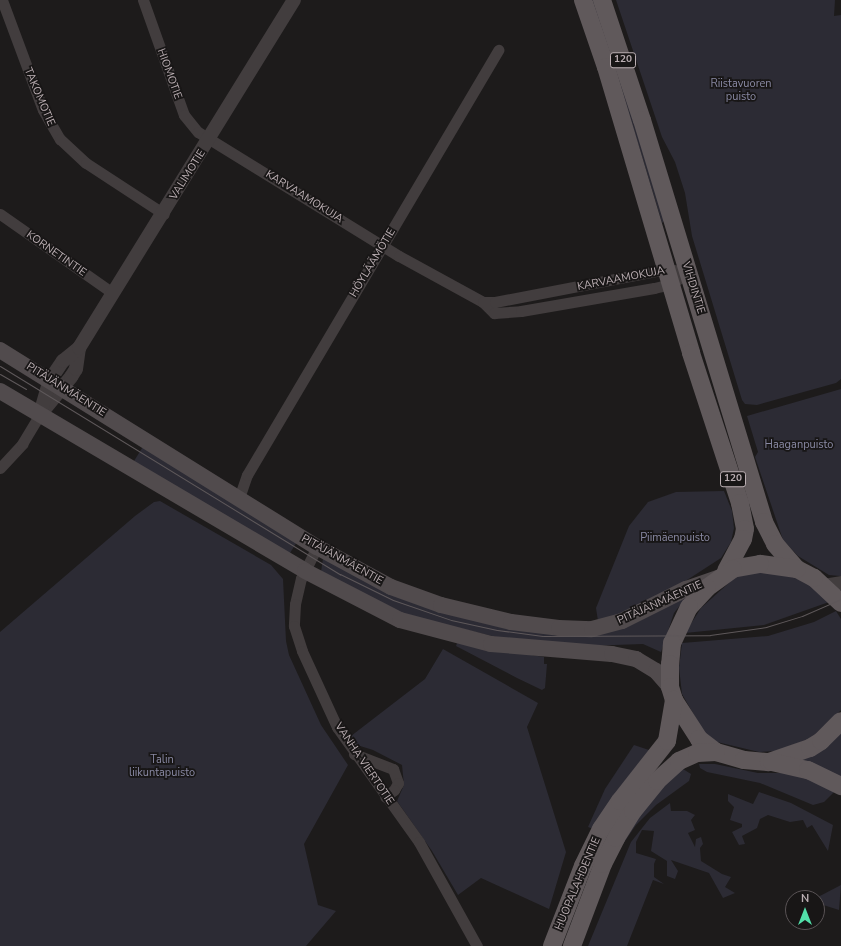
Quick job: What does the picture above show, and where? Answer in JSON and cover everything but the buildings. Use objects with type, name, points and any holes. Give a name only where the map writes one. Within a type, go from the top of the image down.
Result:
[{"type":"main road","name":"VIHDINTIE","points":[[583,0],[668,277],[740,503],[745,529],[743,539],[723,574]]},
{"type":"main road","name":"VIHDINTIE","points":[[602,0],[640,113],[764,522],[776,544],[797,569]]},
{"type":"main road","name":"PITÄJÄNMÄENTIE","points":[[0,350],[317,547],[391,587],[440,605],[511,622],[559,628],[592,629],[622,621],[686,589],[723,574]]},
{"type":"main road","points":[[0,391],[305,571],[380,611],[425,628],[497,645],[612,654],[636,659],[656,670],[700,739],[716,752],[744,760],[769,762],[808,770],[841,786]]},
{"type":"main road","points":[[723,574],[755,564],[797,569],[833,585],[841,603]]},
{"type":"main road","name":"HUOPALAHDENTIE","points":[[552,946],[583,866],[601,829],[620,800],[667,741],[672,693],[670,652],[681,620],[698,597],[723,574]]},
{"type":"main road","points":[[769,762],[810,748],[824,738],[841,720]]},
{"type":"main road","name":"HUOPALAHDENTIE","points":[[572,946],[603,864],[616,838],[633,810],[658,781],[679,761],[697,753],[716,752]]},
{"type":"street","name":"TAKOMOTIE","points":[[2,0],[43,110],[60,139],[86,162],[164,214]]},
{"type":"street","name":"HIOMOTIE","points":[[143,0],[184,115],[198,132],[209,139]]},
{"type":"street","name":"VALIMOTIE","points":[[40,414],[50,380],[63,361],[79,348],[164,214],[294,0]]},
{"type":"street","name":"HÖYLÄÄMÖTIE","points":[[234,495],[498,50]]},
{"type":"street","name":"KARVAAMOKUJA","points":[[209,139],[383,246],[482,302],[494,313],[501,314],[688,272]]},
{"type":"street","name":"KORNETINTIE","points":[[0,214],[113,293]]},
{"type":"street","name":"KARVAAMOKUJA","points":[[482,302],[495,302],[668,277]]},
{"type":"street","name":"VALIMOTIE","points":[[40,414],[63,389],[76,369],[79,348]]},
{"type":"street","points":[[0,468],[22,444],[40,414]]},
{"type":"street","name":"VANHA VIERTOTIE","points":[[317,547],[305,571],[295,604],[296,634],[326,705],[354,754],[430,859],[477,946]]},
{"type":"street","points":[[354,754],[393,769],[398,783],[394,790],[385,797]]},
{"type":"green space","points":[[589,0],[595,0],[666,219],[662,223],[640,150]]},
{"type":"green space","name":"Riistavuoren puisto","points":[[616,0],[835,0],[834,16],[841,15],[841,379],[836,383],[757,405],[745,404],[742,400],[692,236],[685,193],[675,162],[662,137]]},
{"type":"green space","name":"Haaganpuisto","points":[[841,389],[840,576],[829,575],[798,556],[783,540],[755,457],[758,452],[747,416]]},
{"type":"green space","points":[[144,445],[297,541],[287,558],[133,462]]},
{"type":"green space","name":"Piimäenpuisto","points":[[724,491],[732,511],[734,528],[731,542],[721,558],[650,604],[598,621],[596,608],[629,526],[648,502],[676,492]]},
{"type":"green space","name":"Talin liikuntapuisto","points":[[160,501],[271,565],[283,579],[286,641],[289,655],[321,725],[348,765],[304,844],[318,905],[336,911],[306,946],[0,946],[0,632],[135,516],[154,502]]},
{"type":"green space","points":[[323,558],[374,583],[589,634],[688,595],[674,613],[661,652],[643,644],[585,646],[526,644],[396,613],[321,572]]},
{"type":"green space","points":[[741,572],[786,574],[807,583],[829,602],[764,625],[685,633],[701,608]]},
{"type":"green space","points":[[836,611],[841,619],[841,710],[816,736],[778,751],[759,752],[717,742],[705,734],[682,694],[679,668],[682,643],[768,636],[814,622]]},
{"type":"green space","points":[[457,643],[544,657],[544,664],[547,664],[545,688],[542,690],[517,678],[456,646]]},
{"type":"green space","points":[[443,649],[538,703],[527,727],[566,852],[549,909],[481,878],[458,895],[432,851],[397,801],[404,785],[402,765],[373,750],[357,745],[351,736],[425,679]]},
{"type":"green space","points":[[841,732],[841,778],[800,759]]},
{"type":"green space","points":[[634,745],[652,751],[593,829],[588,827],[605,789]]},
{"type":"green space","points":[[699,764],[715,764],[758,773],[795,773],[836,790],[824,802],[813,805],[760,783],[707,772],[700,768]]},
{"type":"green space","points":[[683,769],[691,774],[689,781],[656,805],[636,825],[623,844],[621,843],[658,788]]},
{"type":"green space","points":[[759,792],[791,803],[833,825],[828,851],[812,825],[807,828],[803,820],[790,822],[768,815],[760,819],[757,828],[742,836],[745,844],[739,845],[732,832],[742,827],[742,824],[730,820],[734,807],[728,801],[728,794],[753,804]]},
{"type":"green space","points":[[670,803],[671,811],[687,811],[695,815],[691,820],[695,830],[688,833],[695,847],[696,839],[701,837],[703,844],[700,848],[701,861],[722,874],[731,877],[725,887],[735,893],[723,898],[709,873],[671,860],[678,871],[675,879],[667,876],[667,861],[651,851],[654,831],[642,830],[636,842],[636,853],[656,859],[654,864],[654,877],[664,884],[653,880],[627,946],[588,946],[631,842],[650,818]]},
{"type":"green space","points":[[841,885],[839,910],[825,906],[825,893]]},
{"type":"tram line","points":[[0,366],[340,574],[393,600],[451,620],[497,630],[543,636],[710,635],[766,627],[802,616],[841,599]]},
{"type":"tram line","points":[[0,374],[26,389]]}]
